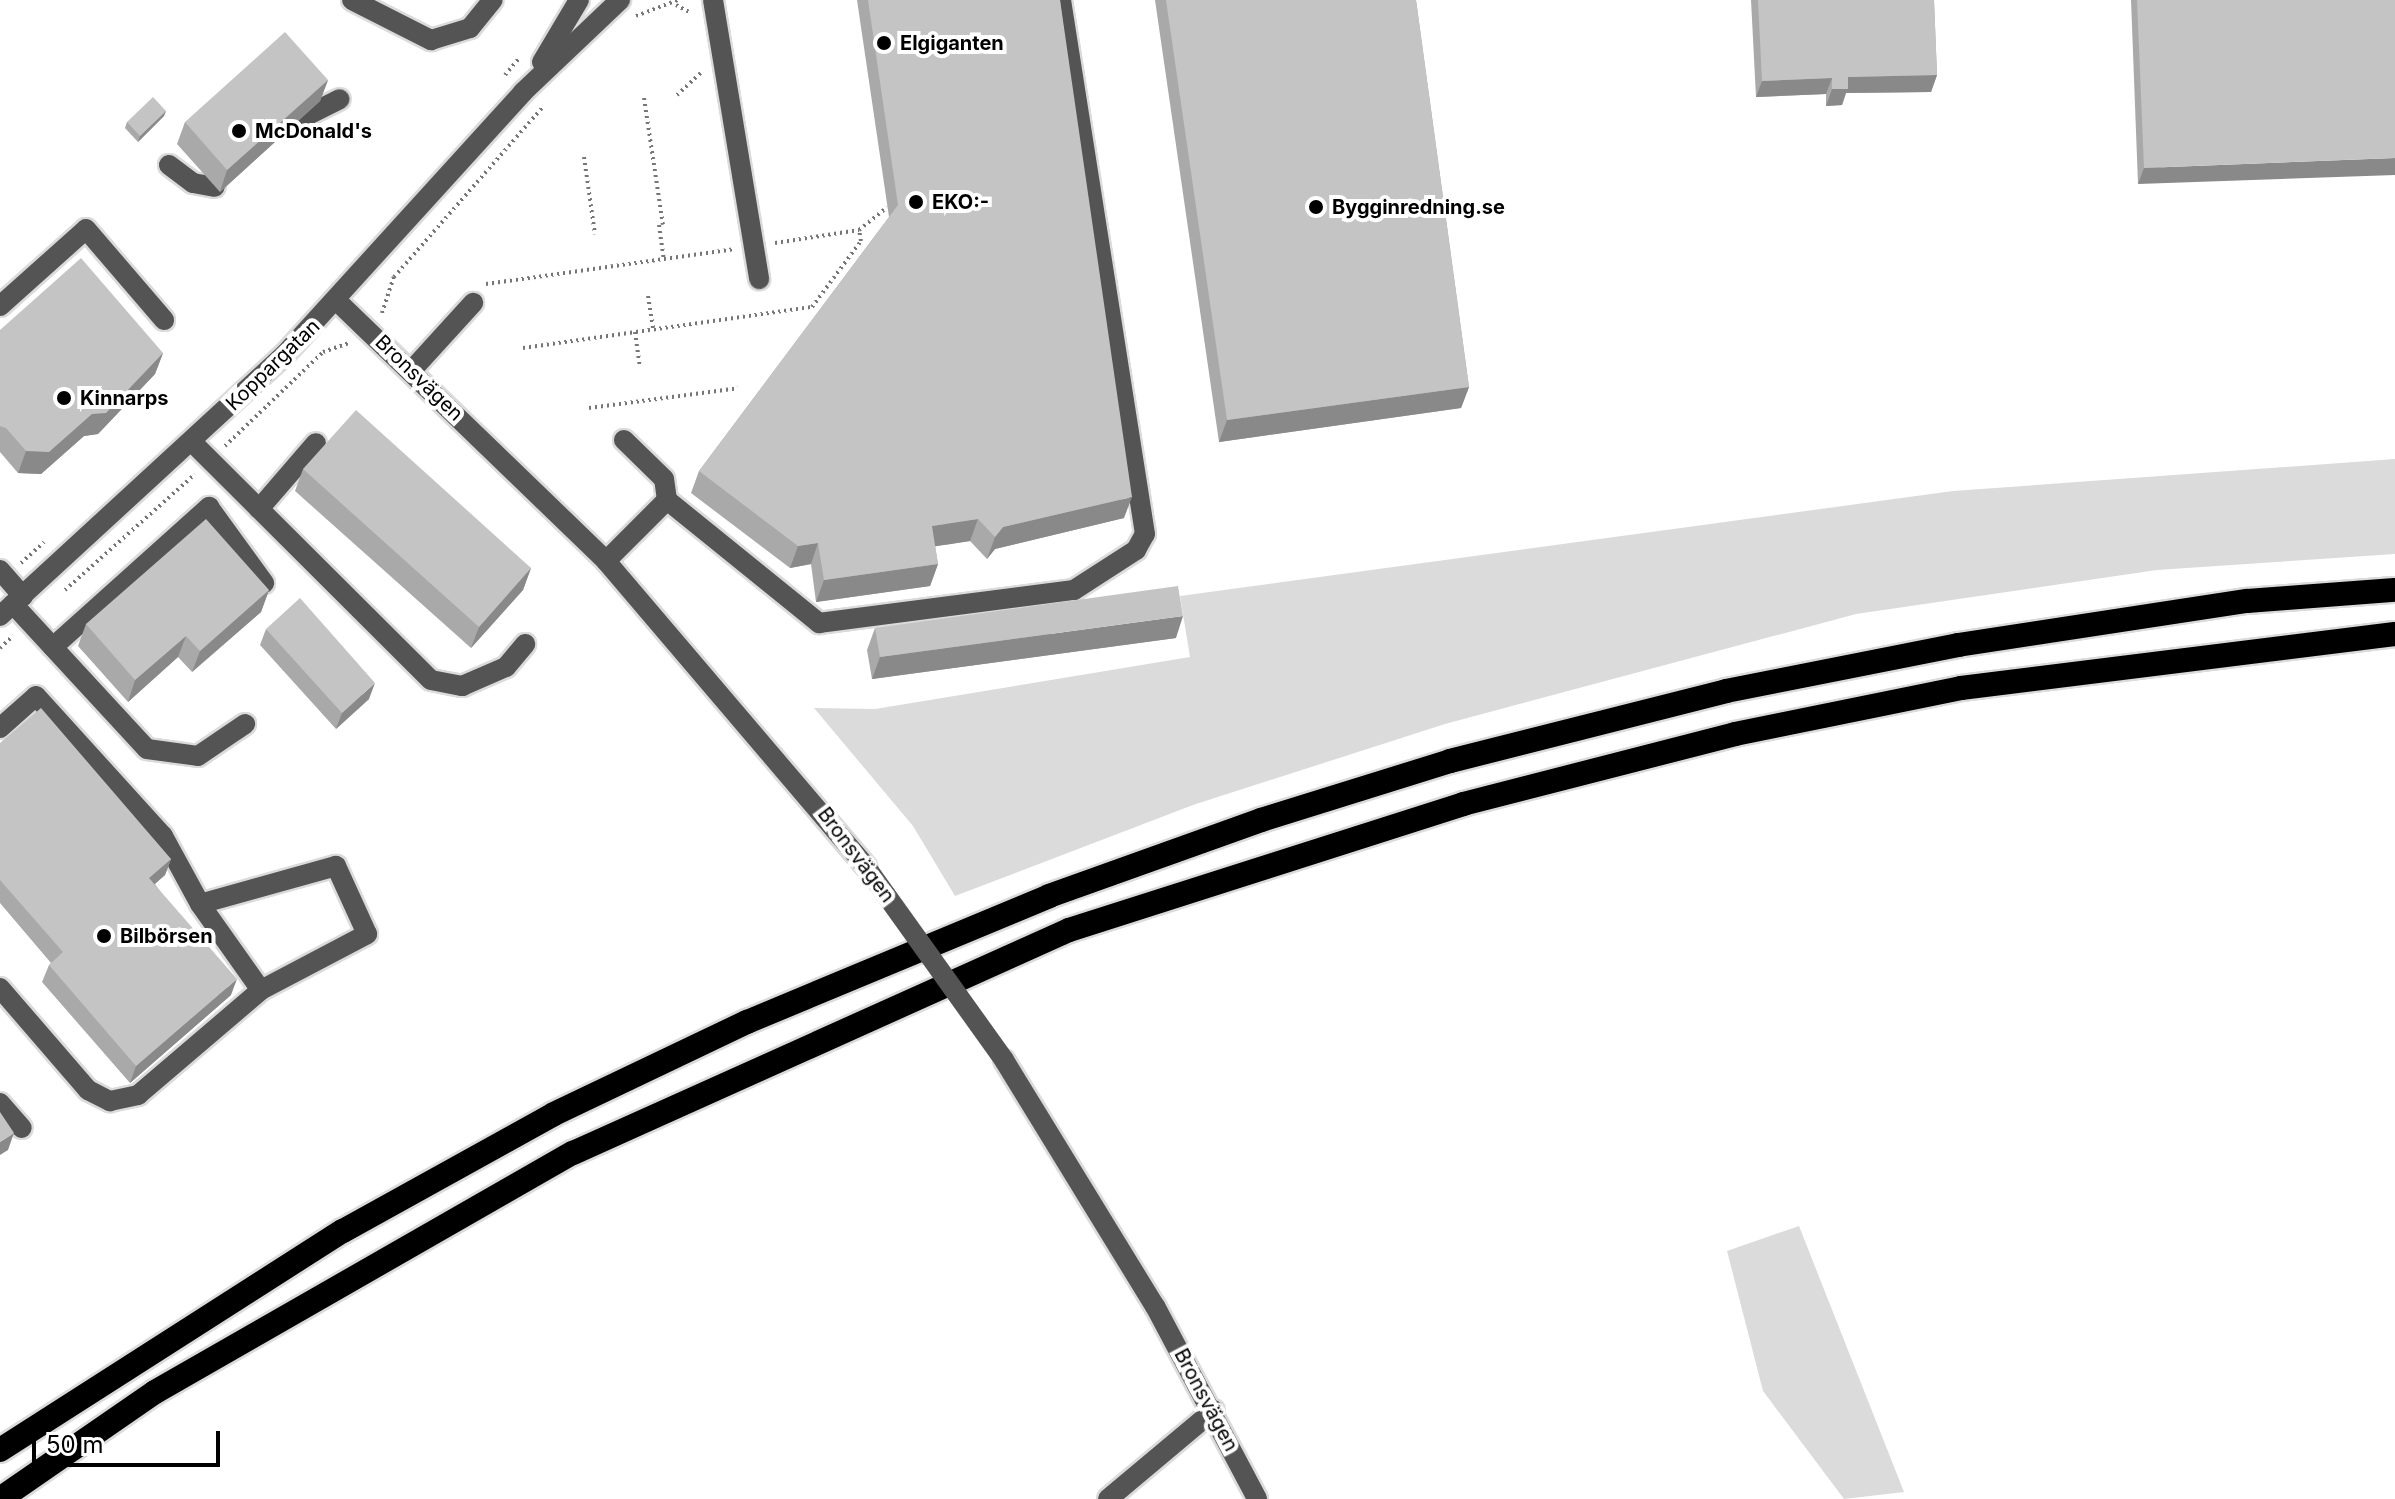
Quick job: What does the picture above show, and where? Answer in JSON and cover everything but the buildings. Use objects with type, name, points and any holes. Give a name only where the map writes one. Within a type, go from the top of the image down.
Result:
[{"type":"highway","points":[[0,1450],[343,1231],[554,1114],[747,1022],[1049,896],[1218,835],[1450,761],[1742,688],[1958,645],[2247,601],[2395,590]]},
{"type":"highway","points":[[0,1499],[155,1392],[573,1153],[1069,930],[1449,808],[1735,734],[1961,688],[2395,634]]},
{"type":"street","points":[[352,0],[431,40],[470,28],[493,0]]},
{"type":"street","name":"Koppargatan","points":[[523,92],[579,0]]},
{"type":"street","name":"Koppargatan","points":[[12,605],[192,442],[337,301],[523,92],[620,0]]},
{"type":"street","points":[[712,0],[759,279]]},
{"type":"street","points":[[624,440],[664,479],[667,500],[819,623],[1074,590],[1136,550],[1145,534],[1061,0]]},
{"type":"street","points":[[302,118],[340,99]]},
{"type":"street","points":[[169,165],[193,183],[215,187]]},
{"type":"street","points":[[0,306],[86,229],[164,320]]},
{"type":"street","points":[[412,370],[475,294]]},
{"type":"street","name":"Bronsvägen","points":[[337,301],[412,370],[606,561],[866,867],[1004,1060],[1214,1410],[1257,1499]]},
{"type":"street","points":[[192,442],[431,680],[462,686],[506,667],[525,644]]},
{"type":"street","points":[[259,509],[316,443]]},
{"type":"street","points":[[606,561],[667,500]]},
{"type":"street","points":[[53,647],[209,507],[264,583]]},
{"type":"street","points":[[3,573],[12,605],[147,749],[198,756],[245,724]]},
{"type":"street","points":[[0,728],[36,696],[163,836],[200,904],[261,990]]},
{"type":"street","points":[[0,988],[88,1090],[110,1101],[138,1095],[261,990],[367,934],[336,866],[200,904]]},
{"type":"street","points":[[0,1103],[22,1128]]},
{"type":"street","points":[[1108,1499],[1214,1410]]},
{"type":"path","points":[[676,5],[696,20]]},
{"type":"path","points":[[494,88],[522,54]]},
{"type":"path","points":[[677,95],[704,69],[703,56]]},
{"type":"path","points":[[644,98],[664,259]]},
{"type":"path","points":[[584,157],[595,234]]},
{"type":"path","points":[[475,294],[664,259],[859,230],[887,207]]},
{"type":"path","points":[[523,348],[812,307],[861,241],[859,230]]},
{"type":"path","points":[[648,296],[653,329]]},
{"type":"path","points":[[635,332],[640,367]]},
{"type":"path","points":[[589,408],[738,388]]},
{"type":"path","points":[[3,573],[49,537]]},
{"type":"shaded area","points":[[2395,459],[2395,554],[2157,570],[1856,614],[1445,724],[1193,805],[955,896],[913,826],[814,708],[875,709],[1190,657],[1180,596],[1953,491]]},
{"type":"shaded area","points":[[1799,1226],[1904,1492],[1844,1499],[1763,1391],[1727,1251]]},
{"type":"place","name":"Elgiganten","points":[[884,43]]},
{"type":"place","name":"McDonald's","points":[[239,131]]},
{"type":"place","name":"EKO:-","points":[[916,202]]},
{"type":"place","name":"Bygginredning.se","points":[[1316,207]]},
{"type":"place","name":"Kinnarps","points":[[64,398]]},
{"type":"place","name":"Bilbörsen","points":[[104,936]]}]
